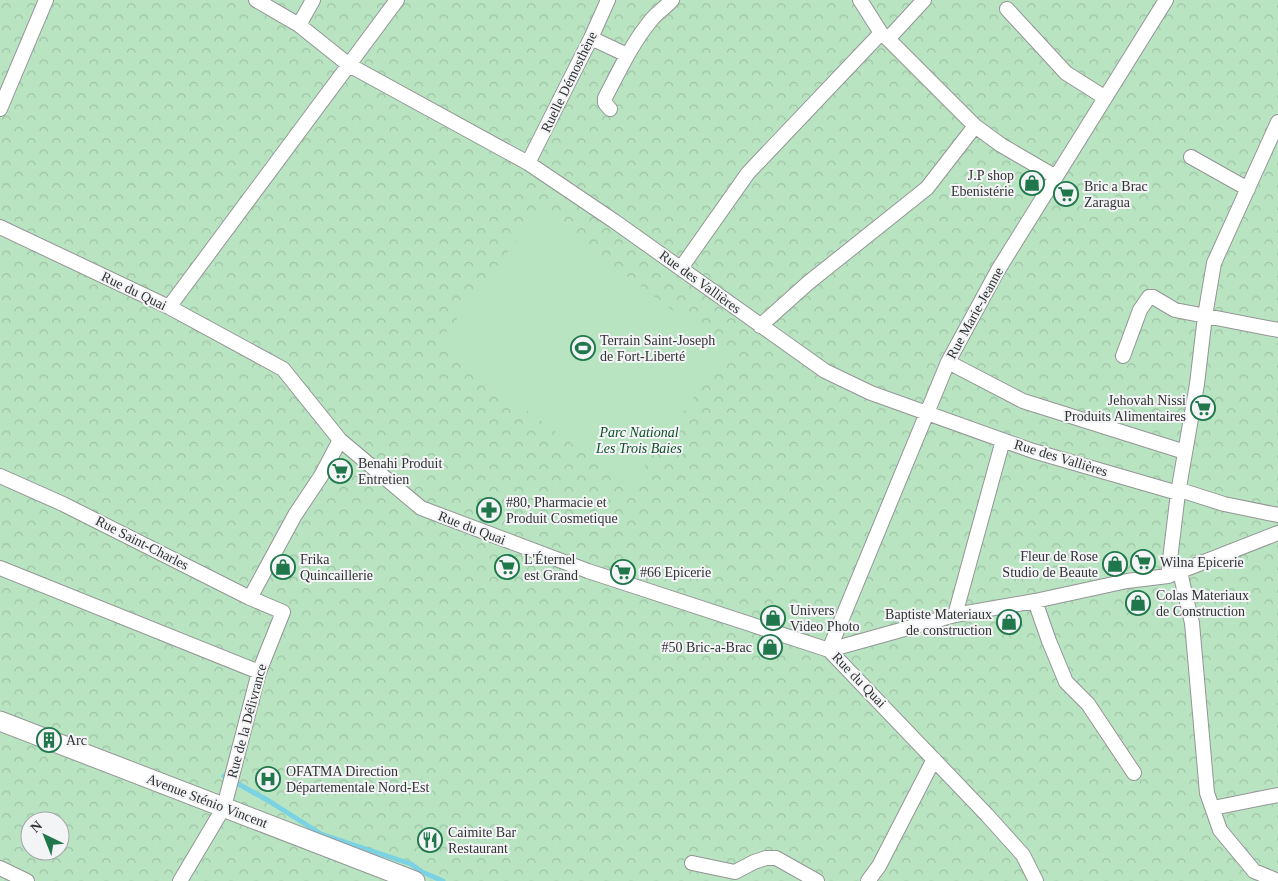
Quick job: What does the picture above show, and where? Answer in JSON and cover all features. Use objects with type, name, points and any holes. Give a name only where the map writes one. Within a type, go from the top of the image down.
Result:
[{"type":"main road","name":"Avenue Sténio Vincent","points":[[0,721],[415,881]]},
{"type":"street","points":[[0,109],[46,0]]},
{"type":"street","name":"Rue des Vallières","points":[[256,0],[299,25],[349,65],[528,164],[681,268],[760,326],[825,370],[871,393],[1056,459],[1224,504],[1278,515]]},
{"type":"street","points":[[299,25],[313,0]]},
{"type":"street","points":[[169,307],[397,0]]},
{"type":"street","name":"Ruelle Démosthène","points":[[528,164],[608,0]]},
{"type":"street","points":[[610,109],[605,104],[605,98],[627,55],[654,17],[672,0]]},
{"type":"street","points":[[860,0],[884,36],[975,126],[1001,145],[1056,177]]},
{"type":"street","points":[[681,268],[748,173],[884,36],[924,0]]},
{"type":"street","name":"Rue Marie-Jeanne","points":[[830,650],[948,362],[998,270],[1166,0]]},
{"type":"street","points":[[1006,9],[1066,73],[1104,97]]},
{"type":"street","points":[[591,38],[627,55]]},
{"type":"street","points":[[1278,122],[1214,263],[1204,316],[1198,384],[1179,491],[1174,574],[1192,623],[1207,793],[1220,830],[1254,871],[1278,880]]},
{"type":"street","points":[[760,326],[808,283],[926,188],[975,126]]},
{"type":"street","points":[[1191,158],[1248,189]]},
{"type":"street","name":"Rue du Quai","points":[[0,227],[169,307],[283,369],[340,440],[420,508],[588,571],[830,650],[1023,855],[1036,881]]},
{"type":"street","points":[[1123,356],[1140,310],[1149,297],[1153,297],[1175,310],[1278,330]]},
{"type":"street","points":[[948,362],[1023,401],[1185,452]]},
{"type":"street","points":[[250,598],[295,515],[321,476],[340,440]]},
{"type":"street","points":[[955,615],[1004,440]]},
{"type":"street","name":"Rue Saint-Charles","points":[[0,476],[63,504],[250,598],[283,612]]},
{"type":"street","points":[[830,650],[955,615],[1035,601],[1127,581],[1174,574],[1278,534]]},
{"type":"street","points":[[0,568],[259,672]]},
{"type":"street","points":[[1035,601],[1066,682],[1088,704],[1134,773]]},
{"type":"street","name":"Rue de la Délivrance","points":[[180,881],[224,807],[259,672],[283,612]]},
{"type":"street","points":[[868,881],[879,866],[934,759]]},
{"type":"street","points":[[1213,808],[1278,795]]},
{"type":"street","points":[[692,863],[735,872],[760,860],[776,858],[817,881]]},
{"type":"street","points":[[0,868],[27,881]]},
{"type":"green space","name":"Parc National Les Trois Baies","points":[[0,0],[1278,0],[1278,881],[0,881]]},
{"type":"green space","name":"Terrain Saint-Joseph de Fort-Liberté","points":[[539,210],[727,351],[630,487],[438,344]]},
{"type":"waterway","points":[[224,776],[269,801],[321,834],[411,864],[422,872],[443,881]]},
{"type":"place","name":"J.P shop Ebenistérie","points":[[1032,183]]},
{"type":"place","name":"Bric a Brac Zaragua","points":[[1066,194]]},
{"type":"place","name":"Terrain Saint-Joseph de Fort-Liberté","points":[[583,348]]},
{"type":"place","name":"Jehovah Nissi Produits Alimentaires","points":[[1203,408]]},
{"type":"place","name":"Benahi Produit Entretien","points":[[340,471]]},
{"type":"place","name":"#80, Pharmacie et Produit Cosmetique","points":[[489,510]]},
{"type":"place","name":"Wilna Epicerie","points":[[1143,562]]},
{"type":"place","name":"Fleur de Rose Studio de Beaute","points":[[1115,564]]},
{"type":"place","name":"Frika Quincaillerie","points":[[283,567]]},
{"type":"place","name":"L'Éternel est Grand","points":[[507,567]]},
{"type":"place","name":"#66 Epicerie","points":[[623,572]]},
{"type":"place","name":"Colas Materiaux de Construction","points":[[1138,603]]},
{"type":"place","name":"Univers Video Photo","points":[[773,618]]},
{"type":"place","name":"Baptiste Materiaux de construction","points":[[1009,622]]},
{"type":"place","name":"#50 Bric-a-Brac","points":[[770,647]]},
{"type":"place","name":"Arc","points":[[49,740]]},
{"type":"place","name":"OFATMA Direction Départementale Nord-Est","points":[[268,779]]},
{"type":"place","name":"Caimite Bar Restaurant","points":[[430,840]]}]
